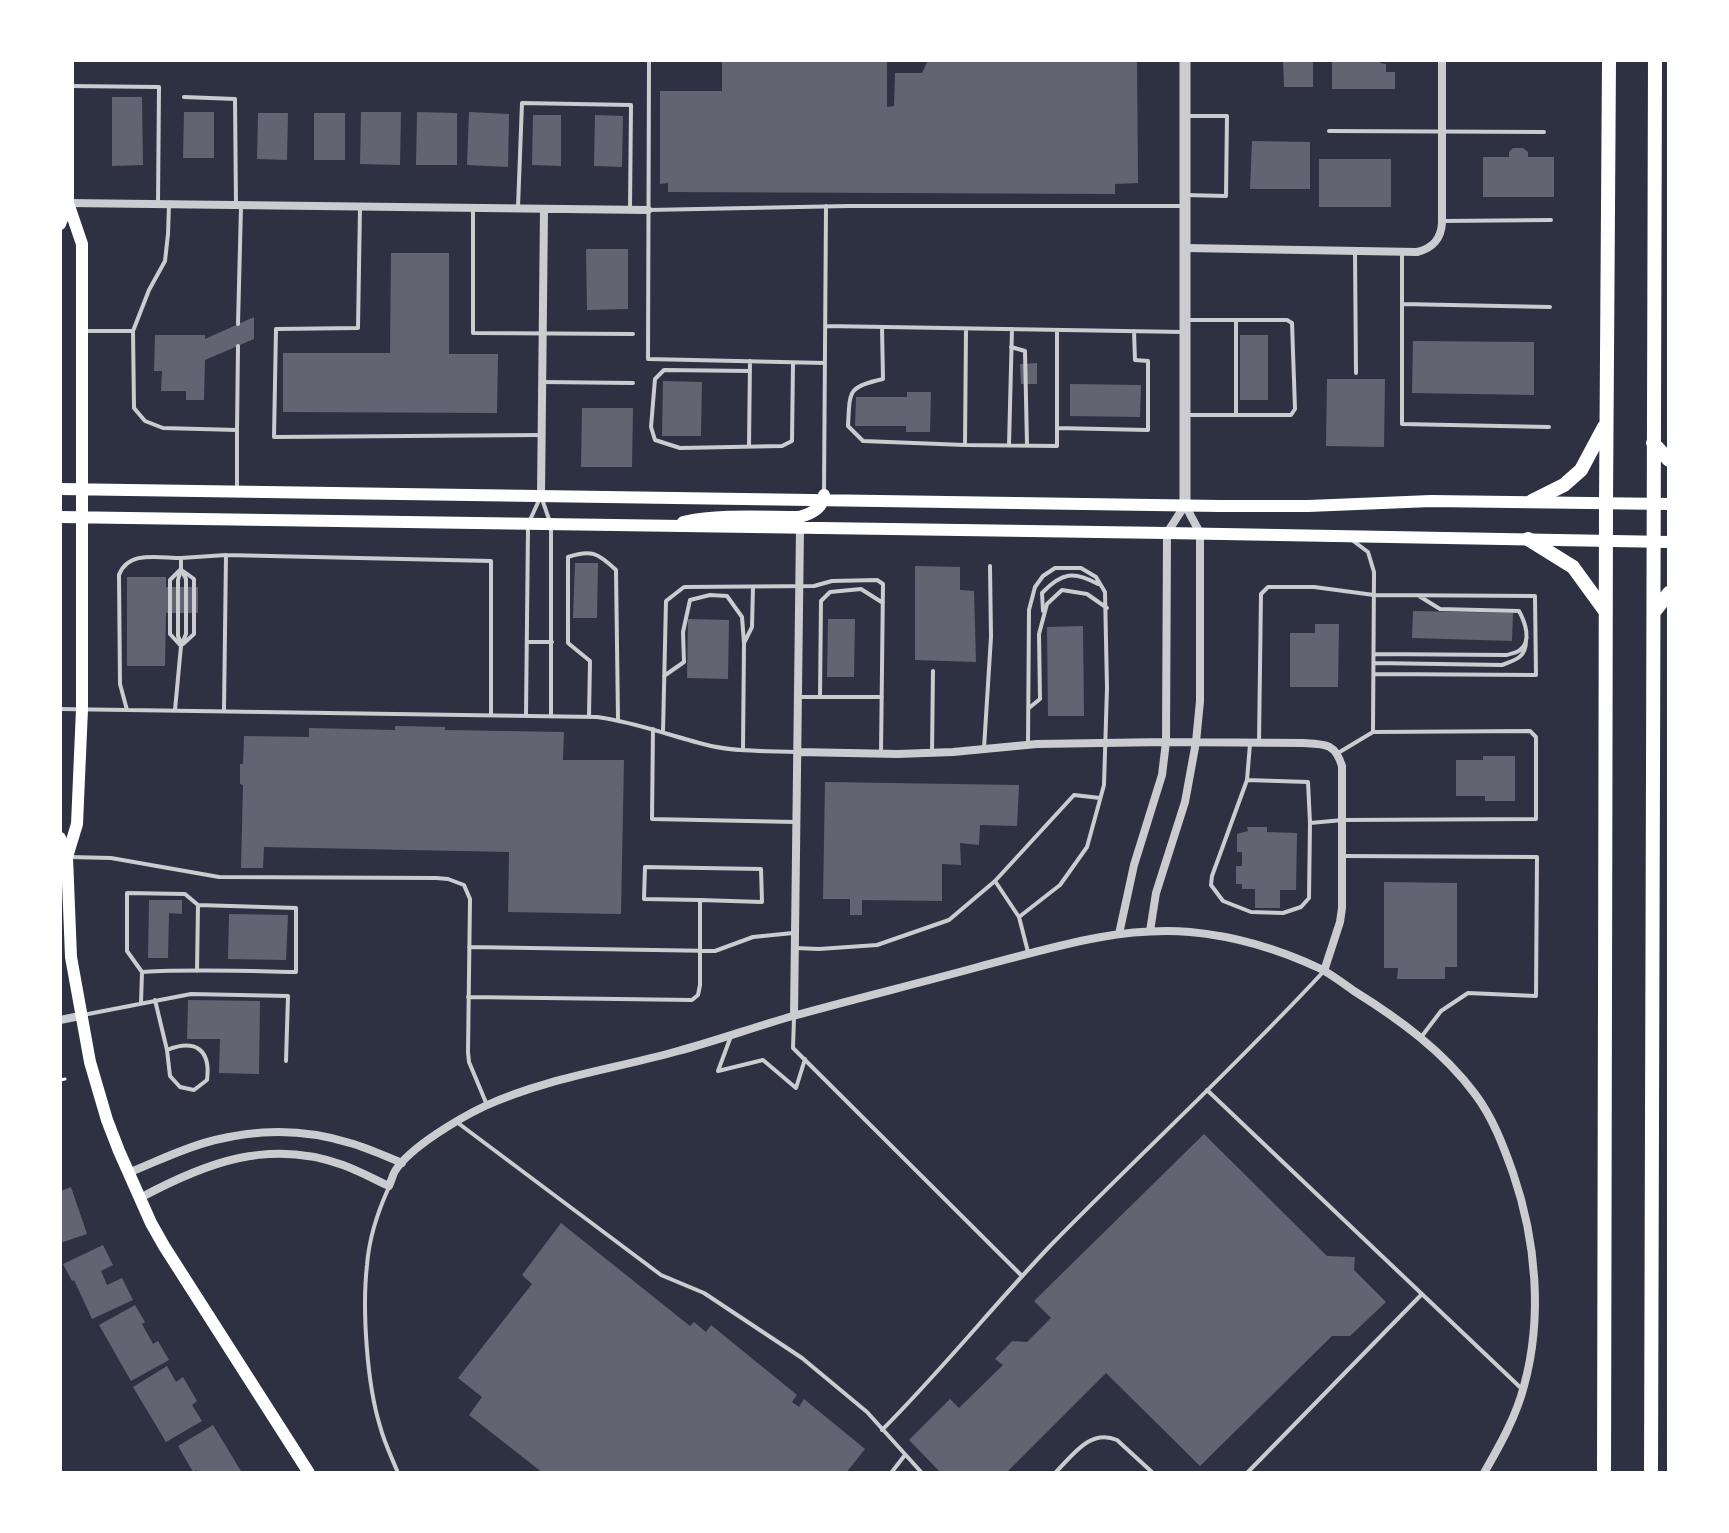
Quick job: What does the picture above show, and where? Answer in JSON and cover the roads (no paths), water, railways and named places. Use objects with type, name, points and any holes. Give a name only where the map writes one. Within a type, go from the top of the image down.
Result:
[{"type":"highway","points":[[1604,1473],[1609,60]]},
{"type":"highway","points":[[1651,1473],[1654,613],[1662,542],[1661,504],[1653,443],[1655,60]]},
{"type":"highway","points":[[1532,501],[1564,485],[1581,470],[1606,423]]},
{"type":"highway","points":[[1653,443],[1669,460]]},
{"type":"highway","points":[[1528,539],[1573,567],[1605,611]]},
{"type":"highway","points":[[1654,613],[1669,593]]},
{"type":"main road","points":[[68,60],[68,203],[82,244],[82,709],[77,824],[67,857],[64,930],[95,1082],[128,1173],[157,1234],[189,1288],[309,1473]]},
{"type":"main road","points":[[60,224],[68,203]]},
{"type":"main road","points":[[60,489],[541,496],[824,496],[1185,505],[1308,506],[1431,501],[1661,504]]},
{"type":"main road","points":[[660,527],[702,518],[799,517],[817,509],[824,496]]},
{"type":"main road","points":[[60,517],[1662,542]]},
{"type":"main road","points":[[60,838],[67,857]]},
{"type":"street","points":[[1150,931],[1156,893],[1185,802],[1200,701],[1200,533],[1185,505],[1185,60]]},
{"type":"street","points":[[1185,248],[1402,251],[1425,250],[1435,243],[1442,221],[1442,60]]},
{"type":"street","points":[[68,203],[648,210]]},
{"type":"street","points":[[541,496],[544,209]]},
{"type":"street","points":[[1119,934],[1134,865],[1162,775],[1166,742],[1167,533],[1185,505]]},
{"type":"street","points":[[794,1016],[800,528]]},
{"type":"street","points":[[798,752],[932,753],[1028,744],[1106,742],[1322,743],[1338,753],[1342,766],[1343,820],[1342,908],[1324,971]]},
{"type":"street","points":[[140,1198],[176,1178],[212,1164],[269,1154],[329,1161],[389,1186],[395,1171],[425,1142],[487,1105],[533,1087],[677,1051],[794,1016],[1089,938],[1150,931],[1216,936],[1271,950],[1324,971],[1388,1012],[1441,1054],[1477,1096],[1494,1124],[1520,1193],[1531,1249],[1535,1322],[1533,1351],[1523,1390],[1504,1439],[1484,1473]]},
{"type":"street","points":[[60,1020],[80,1016]]},
{"type":"street","points":[[128,1173],[214,1140],[276,1132],[319,1135],[349,1142],[402,1163]]},
{"type":"lane","points":[[649,60],[648,359],[825,363]]},
{"type":"lane","points":[[68,86],[159,87],[158,204]]},
{"type":"lane","points":[[184,97],[235,99],[239,205],[238,324]]},
{"type":"lane","points":[[518,208],[522,103],[631,105],[630,209]]},
{"type":"lane","points":[[648,210],[1185,201],[1226,196],[1227,116],[1185,116]]},
{"type":"lane","points":[[1329,131],[1544,132]]},
{"type":"lane","points":[[169,204],[165,261],[149,290],[133,331],[134,408],[145,421],[163,428],[237,430]]},
{"type":"lane","points":[[360,206],[358,328],[276,329],[274,437],[542,435]]},
{"type":"lane","points":[[824,496],[826,206]]},
{"type":"lane","points":[[473,208],[473,333],[633,334]]},
{"type":"lane","points":[[1442,221],[1551,220]]},
{"type":"lane","points":[[1355,251],[1356,373]]},
{"type":"lane","points":[[1402,251],[1402,424],[1549,427]]},
{"type":"lane","points":[[1402,304],[1550,307]]},
{"type":"lane","points":[[826,326],[1134,331],[1236,321],[1287,320],[1292,323],[1295,409],[1291,415],[1186,415]]},
{"type":"lane","points":[[1236,321],[1236,415]]},
{"type":"lane","points":[[882,327],[883,379],[860,384],[850,396],[848,426],[863,441],[965,445],[1057,446],[1057,330]]},
{"type":"lane","points":[[965,445],[966,329]]},
{"type":"lane","points":[[1009,445],[1012,329]]},
{"type":"lane","points":[[81,331],[133,331]]},
{"type":"lane","points":[[1057,428],[1148,430],[1148,361],[1135,360],[1134,331]]},
{"type":"lane","points":[[237,492],[238,346]]},
{"type":"lane","points":[[1011,347],[1025,351],[1027,445]]},
{"type":"lane","points":[[749,446],[750,361]]},
{"type":"lane","points":[[750,371],[664,370],[655,379],[651,427],[655,440],[680,448],[782,446],[792,441],[794,362]]},
{"type":"lane","points":[[542,382],[633,383]]},
{"type":"lane","points":[[526,715],[528,525],[541,496]]},
{"type":"lane","points":[[541,496],[551,525],[551,715]]},
{"type":"lane","points":[[1349,537],[1368,552],[1374,572],[1373,732]]},
{"type":"lane","points":[[589,716],[590,661],[568,643],[568,557],[582,552],[594,553],[616,570],[618,719]]},
{"type":"lane","points":[[127,710],[120,684],[119,575],[123,566],[138,558],[226,555],[491,561],[491,714]]},
{"type":"lane","points":[[224,711],[226,555]]},
{"type":"lane","points":[[175,710],[181,646],[186,634],[186,579],[181,569],[181,558]]},
{"type":"lane","points":[[984,748],[991,637],[990,566]]},
{"type":"lane","points":[[1019,917],[1060,885],[1087,847],[1104,785],[1107,608],[1105,592],[1096,577],[1081,568],[1055,568],[1043,576],[1035,587],[1029,610],[1028,744]]},
{"type":"lane","points":[[181,569],[170,580],[170,634],[181,646]]},
{"type":"lane","points":[[1044,615],[1042,593],[1055,579],[1080,575],[1101,585]]},
{"type":"lane","points":[[663,732],[666,601],[684,587],[814,586],[832,581],[877,580],[883,584],[881,753]]},
{"type":"lane","points":[[744,643],[752,627],[753,587]]},
{"type":"lane","points":[[1247,780],[1308,782],[1309,898],[1301,907],[1283,913],[1251,912],[1223,901],[1211,885],[1247,780],[1255,742],[1261,594],[1268,587],[1314,587],[1374,595],[1535,596],[1536,675],[1375,674]]},
{"type":"lane","points":[[820,697],[821,601],[830,592],[861,589],[883,603]]},
{"type":"lane","points":[[1029,708],[1040,699],[1039,634],[1047,604],[1062,590],[1087,594],[1107,608]]},
{"type":"lane","points":[[664,676],[684,662],[683,632],[690,600],[710,595],[727,596],[742,617],[743,749]]},
{"type":"lane","points":[[1375,663],[1502,665],[1520,658],[1526,650],[1525,623],[1519,611],[1440,609],[1417,595]]},
{"type":"lane","points":[[1375,654],[1507,655],[1522,649],[1527,640]]},
{"type":"lane","points":[[527,642],[552,642]]},
{"type":"lane","points":[[932,753],[933,671]]},
{"type":"lane","points":[[799,697],[882,697]]},
{"type":"lane","points":[[60,709],[589,716],[618,719],[713,747],[798,752]]},
{"type":"lane","points":[[653,729],[652,819],[797,822]]},
{"type":"lane","points":[[1310,823],[1343,820],[1536,819],[1536,737],[1530,731],[1373,732],[1338,753]]},
{"type":"lane","points":[[795,948],[877,945],[949,920],[995,881],[1074,795],[1100,798]]},
{"type":"lane","points":[[1343,856],[1537,857],[1536,996],[1468,993],[1441,1011],[1420,1038]]},
{"type":"lane","points":[[67,857],[111,858],[219,877],[403,877],[448,879],[464,885],[470,899],[469,1062],[487,1105]]},
{"type":"lane","points":[[645,867],[761,869],[762,902],[700,900],[644,899],[645,867]]},
{"type":"lane","points":[[995,881],[1019,917],[1029,954]]},
{"type":"lane","points":[[141,1004],[142,972],[127,951],[127,893],[185,894],[198,905],[296,908],[296,972],[142,972]]},
{"type":"lane","points":[[468,997],[692,1000],[698,995],[700,985],[700,900]]},
{"type":"lane","points":[[197,971],[198,905]]},
{"type":"lane","points":[[469,947],[715,951],[753,937],[795,933]]},
{"type":"lane","points":[[882,1430],[1022,1276],[1324,971]]},
{"type":"lane","points":[[80,1016],[191,994],[288,996],[286,1061]]},
{"type":"lane","points":[[155,1000],[170,1076],[180,1087],[194,1090],[207,1080],[209,1066],[206,1056],[199,1050],[182,1044],[167,1050]]},
{"type":"lane","points":[[794,1016],[793,1048],[1022,1276]]},
{"type":"lane","points":[[731,1035],[718,1071],[763,1060],[796,1088],[805,1059]]},
{"type":"lane","points":[[1207,1090],[1523,1390]]},
{"type":"lane","points":[[456,1122],[661,1275],[704,1293],[802,1358],[867,1412],[922,1473]]},
{"type":"lane","points":[[389,1186],[379,1210],[367,1263],[366,1319],[370,1379],[379,1426],[397,1472]]},
{"type":"lane","points":[[1247,1473],[1422,1294]]},
{"type":"lane","points":[[1055,1473],[1087,1441],[1100,1436],[1117,1440],[1153,1473]]},
{"type":"lane","points":[[891,1473],[905,1455]]}]
